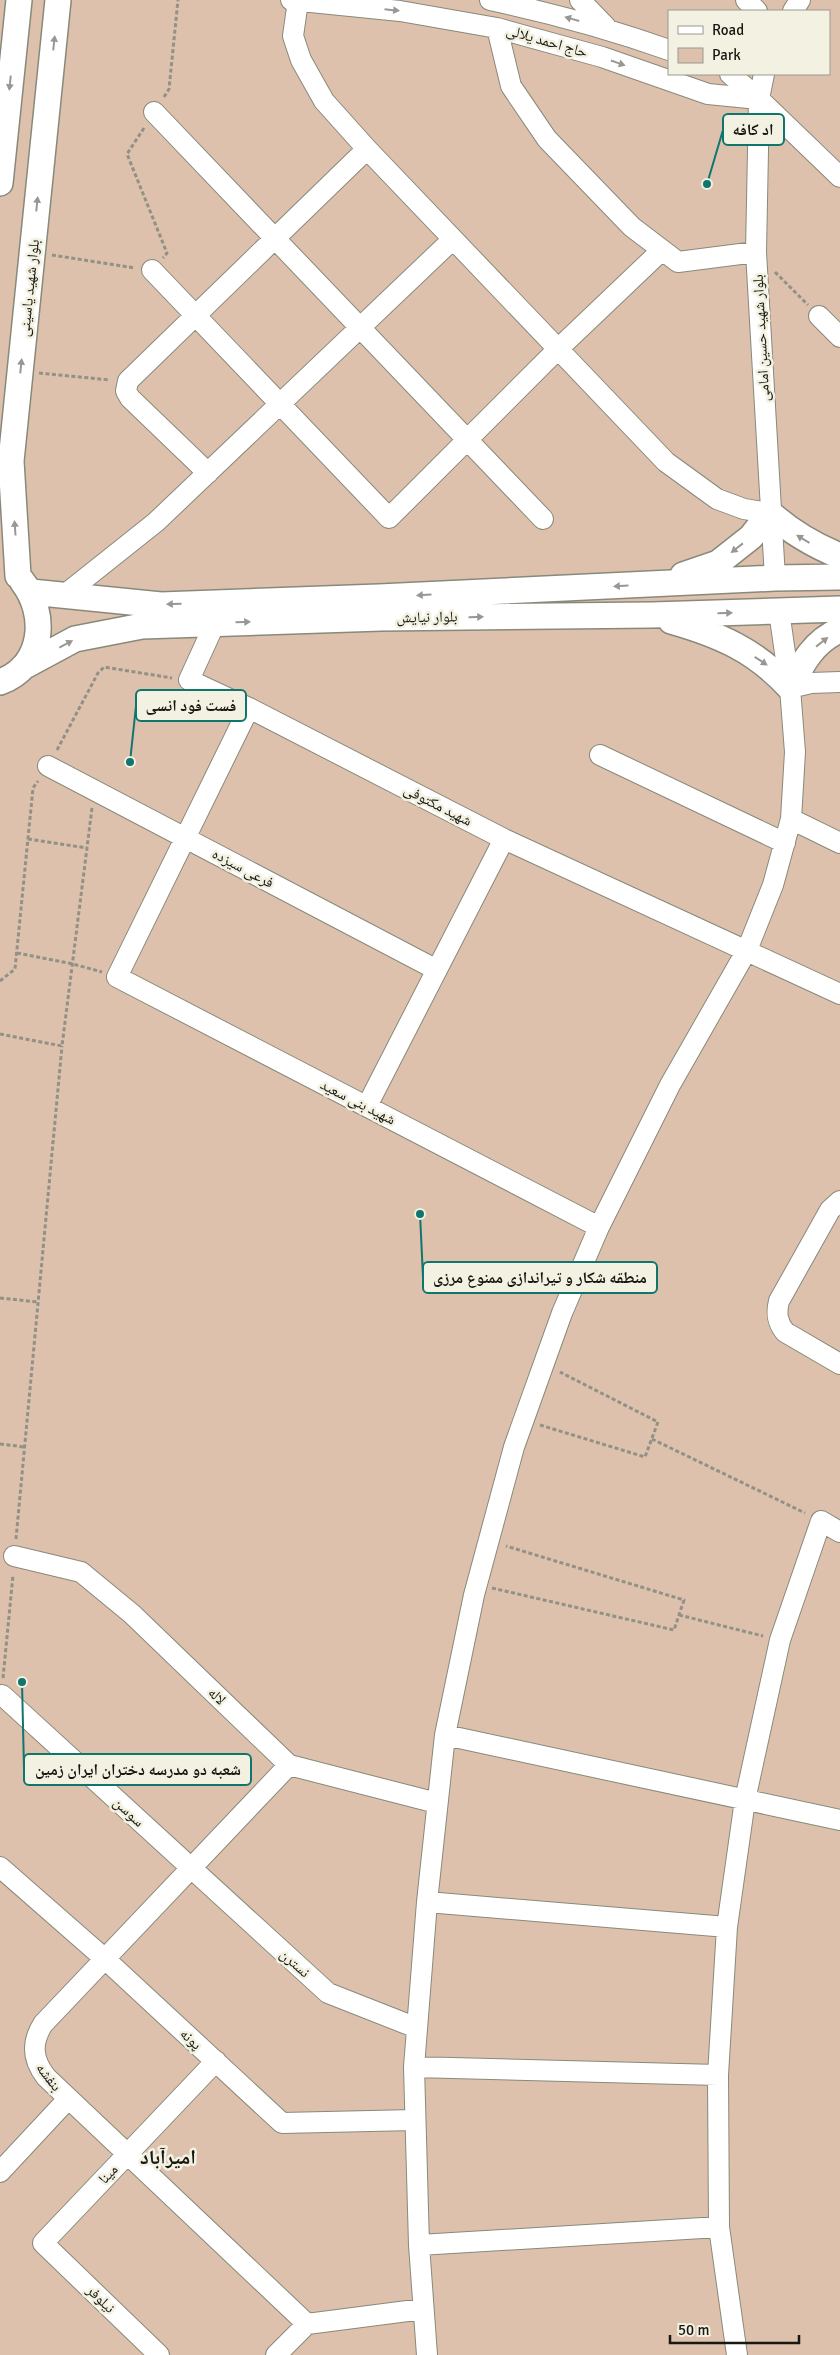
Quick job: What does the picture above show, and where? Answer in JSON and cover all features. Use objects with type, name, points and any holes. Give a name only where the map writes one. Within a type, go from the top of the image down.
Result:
[{"type":"main road","points":[[0,183],[19,0]]},
{"type":"main road","name":"بلوار شهید یاسینی","points":[[10,676],[34,650],[39,631],[38,611],[16,578],[11,461],[58,0]]},
{"type":"main road","points":[[649,585],[718,563],[751,537],[770,513],[790,531],[813,545],[840,556]]},
{"type":"main road","name":"بلوار نیایش","points":[[380,608],[649,585],[775,578],[840,577]]},
{"type":"main road","name":"بلوار نیایش","points":[[16,578],[62,596],[161,605],[652,615],[840,609]]},
{"type":"main road","name":"بلوار نیایش","points":[[10,676],[75,639],[142,626],[215,623],[332,609]]},
{"type":"main road","points":[[652,615],[722,637],[771,667],[790,688],[803,661],[817,645],[840,630]]},
{"type":"main road","points":[[0,704],[10,676]]},
{"type":"street","name":"حاج احمد یلالی","points":[[291,0],[400,11],[497,28],[602,57],[708,94],[759,99]]},
{"type":"street","points":[[298,0],[293,36],[301,60],[324,100],[367,149],[666,462],[717,499],[744,509],[770,513]]},
{"type":"street","name":"حاج احمد یلالی","points":[[490,0],[551,13],[608,29],[668,50]]},
{"type":"street","points":[[580,0],[608,29]]},
{"type":"street","points":[[746,0],[756,10]]},
{"type":"street","points":[[497,28],[511,86],[547,139],[632,227],[678,262],[756,252]]},
{"type":"street","points":[[731,75],[759,99],[840,177]]},
{"type":"street","name":"بلوار شهید حسین امامی","points":[[764,75],[759,99],[756,252],[775,578]]},
{"type":"street","points":[[154,112],[542,519]]},
{"type":"street","points":[[208,473],[130,398],[126,391],[128,381],[367,149]]},
{"type":"street","points":[[62,596],[156,522],[452,240]]},
{"type":"street","points":[[152,270],[389,518],[557,350],[662,250]]},
{"type":"street","points":[[819,316],[840,337]]},
{"type":"street","points":[[427,2355],[419,2245],[414,2067],[427,1902],[445,1735],[477,1585],[514,1447],[562,1313],[599,1227],[670,1085],[748,950],[773,885],[791,819],[795,752],[790,688],[779,611]]},
{"type":"street","name":"شهید مکتوفی","points":[[215,623],[189,680],[249,708],[504,839],[840,994]]},
{"type":"street","points":[[790,688],[811,683],[840,682]]},
{"type":"street","points":[[117,977],[249,708]]},
{"type":"street","points":[[600,755],[785,843]]},
{"type":"street","name":"فرعی سیزده","points":[[48,766],[437,970]]},
{"type":"street","points":[[791,819],[840,843]]},
{"type":"street","points":[[367,1106],[504,839]]},
{"type":"street","name":"شهید بنی سعید","points":[[117,977],[599,1227]]},
{"type":"street","points":[[840,1201],[830,1210],[779,1301],[777,1309],[780,1325],[785,1332],[840,1364]]},
{"type":"street","points":[[737,2355],[719,2228],[718,2075],[727,1928],[745,1800],[780,1640],[821,1521],[840,1532]]},
{"type":"street","name":"لاله","points":[[14,1556],[80,1572],[132,1614],[289,1765],[437,1803]]},
{"type":"street","name":"سوسن","points":[[2,1695],[190,1868]]},
{"type":"street","points":[[445,1735],[840,1820]]},
{"type":"street","name":"بنفشه","points":[[289,1765],[43,2024],[34,2045],[34,2056],[38,2068],[68,2099],[307,2324]]},
{"type":"street","name":"پونه","points":[[0,1868],[105,1959],[282,2123],[415,2120]]},
{"type":"street","name":"نسترن","points":[[190,1868],[328,1993],[417,2028]]},
{"type":"street","points":[[427,1902],[727,1928]]},
{"type":"street","name":"مینا","points":[[43,2243],[216,2061]]},
{"type":"street","points":[[414,2067],[718,2075]]},
{"type":"street","points":[[0,2172],[68,2099]]},
{"type":"street","points":[[419,2245],[719,2228]]},
{"type":"street","name":"نیلوفر","points":[[43,2243],[159,2355]]},
{"type":"street","points":[[276,2355],[307,2324],[423,2309]]},
{"type":"path","points":[[32,252],[152,270],[167,253],[127,154],[169,90],[178,0]]},
{"type":"path","points":[[756,252],[819,316]]},
{"type":"path","points":[[20,372],[128,381]]},
{"type":"path","points":[[2,1695],[62,1046],[95,790]]},
{"type":"path","points":[[28,839],[87,848]]},
{"type":"path","points":[[16,953],[72,964],[117,977]]},
{"type":"path","points":[[0,1034],[62,1046]]},
{"type":"path","points":[[0,1298],[38,1302]]},
{"type":"path","points":[[524,1421],[644,1457],[658,1422],[544,1364]]},
{"type":"path","points":[[652,1439],[821,1521]]},
{"type":"path","points":[[0,1444],[24,1447]]},
{"type":"path","points":[[477,1585],[674,1630],[684,1600],[489,1540]]},
{"type":"path","points":[[679,1615],[780,1640]]},
{"type":"green space","points":[[0,0],[840,0],[840,2355],[0,2355]]},
{"type":"place","name":"اد کافه","points":[[707,184]]},
{"type":"place","name":"فست فود انسی","points":[[130,762]]},
{"type":"place","name":"منطقه شکار و تیراندازی ممنوع مرزی","points":[[420,1214]]},
{"type":"place","name":"شعبه دو مدرسه دختران ایران زمین","points":[[22,1682]]},
{"type":"district","name":"امیرآباد","points":[[168,2157]]}]
